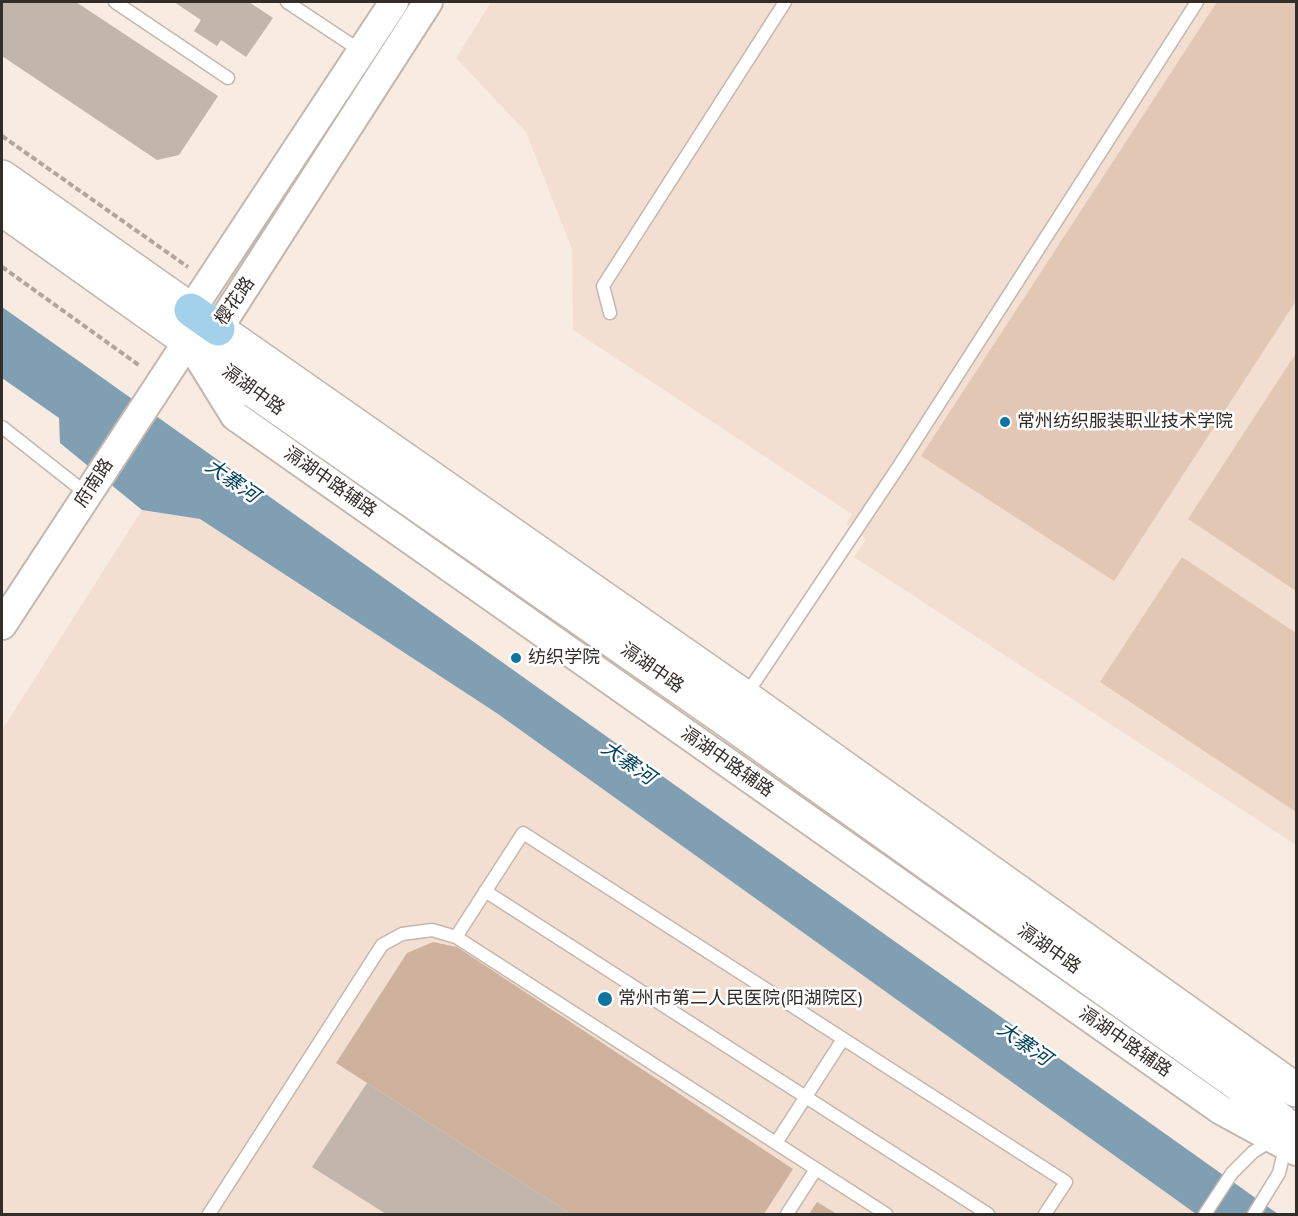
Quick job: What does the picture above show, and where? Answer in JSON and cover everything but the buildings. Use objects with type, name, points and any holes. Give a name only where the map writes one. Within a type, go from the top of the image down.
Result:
[{"type":"main road","name":"滆湖中路","points":[[2,177],[199,327],[737,709],[1296,1090]]},
{"type":"main road","name":"滆湖中路","points":[[2,209],[199,327]]},
{"type":"main road","name":"滆湖中路","points":[[737,709],[1237,1083],[1288,1140]]},
{"type":"street","name":"樱花路","points":[[199,327],[361,51],[394,2]]},
{"type":"street","name":"樱花路","points":[[199,327],[428,2]]},
{"type":"street","name":"府南路","points":[[2,625],[199,327]]},
{"type":"street","name":"滆湖中路辅路","points":[[199,327],[235,416],[1221,1110],[1288,1140]]},
{"type":"lane","points":[[115,2],[228,78]]},
{"type":"lane","points":[[287,2],[361,51]]},
{"type":"lane","points":[[610,313],[603,286],[785,2]]},
{"type":"lane","points":[[737,709],[899,466],[1197,2]]},
{"type":"lane","points":[[2,427],[91,488]]},
{"type":"lane","points":[[456,937],[523,833],[1066,1182],[1045,1215]]},
{"type":"lane","points":[[485,891],[988,1215]]},
{"type":"lane","points":[[209,1215],[382,945],[402,934],[432,930],[456,937],[886,1215]]},
{"type":"lane","points":[[776,1143],[843,1038]]},
{"type":"lane","points":[[1205,1215],[1232,1173],[1253,1152],[1288,1140]]},
{"type":"lane","points":[[1254,1215],[1279,1173],[1288,1140]]},
{"type":"lane","points":[[787,1215],[816,1169]]},
{"type":"path","points":[[2,267],[155,391]]},
{"type":"shaded area","name":"常州纺织服装职业技术学院","points":[[491,2],[1296,2],[1296,845],[854,557],[866,539],[846,524],[852,514],[573,330],[572,249],[526,132],[456,58]]},
{"type":"shaded area","points":[[1217,2],[1296,2],[1296,301],[1114,581],[921,456]]},
{"type":"shaded area","points":[[1296,353],[1296,591],[1188,519]]},
{"type":"shaded area","points":[[142,510],[199,519],[498,714],[1196,1214],[2,1214],[2,730]]},
{"type":"shaded area","points":[[1182,557],[1296,633],[1296,812],[1100,682]]},
{"type":"shaded area","points":[[433,942],[457,947],[793,1169],[764,1214],[571,1214],[336,1063],[407,953]]},
{"type":"shaded area","points":[[817,1202],[837,1214],[809,1214]]},
{"type":"water","name":"大寨河","points":[[2,307],[1278,1214],[1196,1214],[498,714],[200,519],[142,510],[60,443],[59,418],[2,378]]},
{"type":"place","name":"常州纺织服装职业技术学院","points":[[1005,422]]},
{"type":"place","name":"纺织学院","points":[[516,658]]},
{"type":"place","name":"常州市第二人民医院(阳湖院区)","points":[[605,999]]}]
